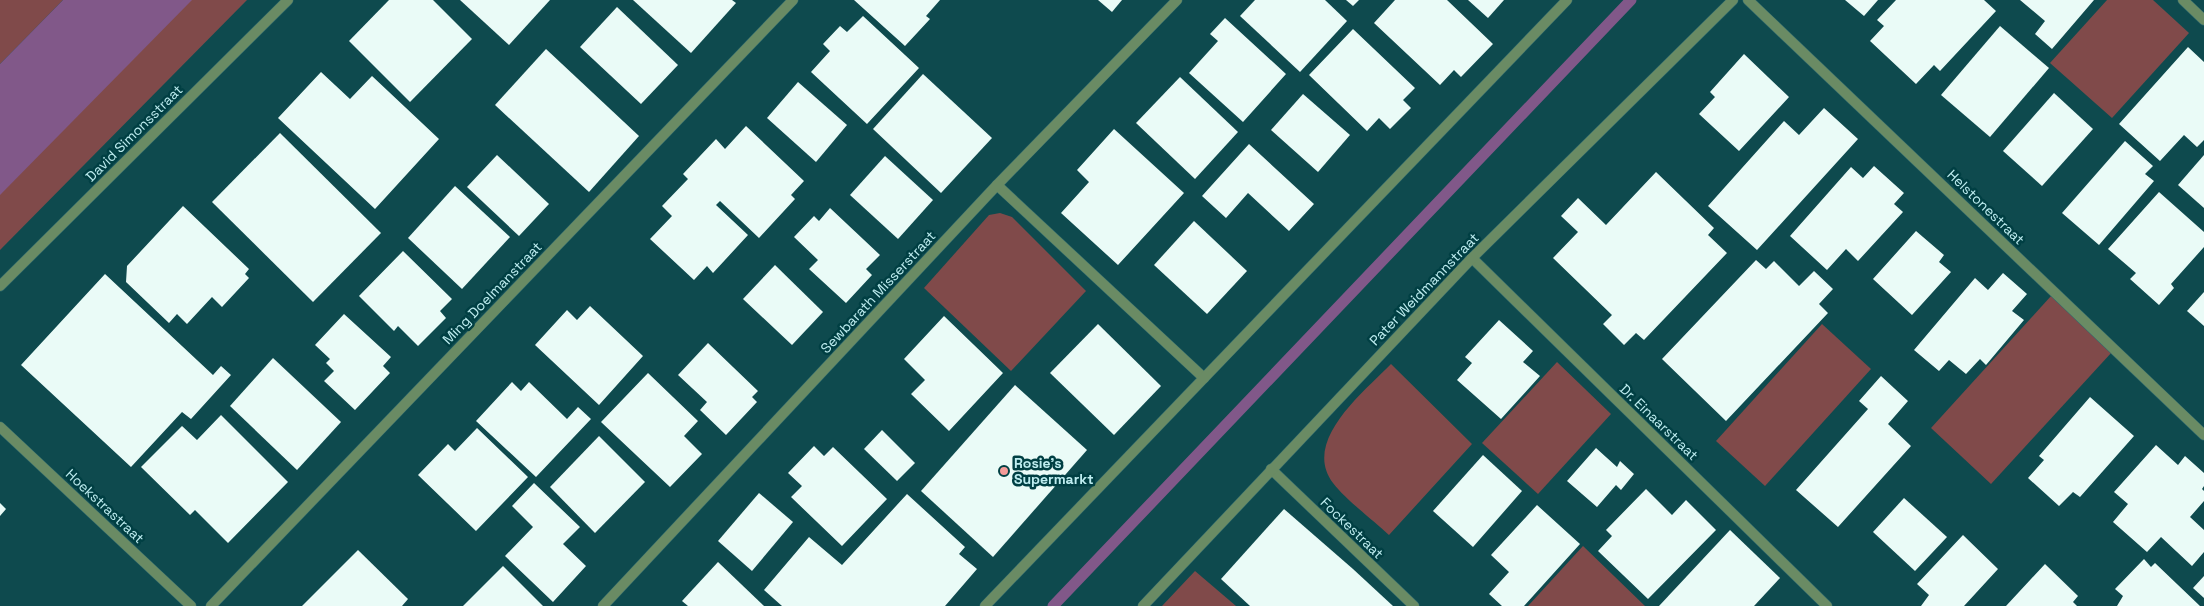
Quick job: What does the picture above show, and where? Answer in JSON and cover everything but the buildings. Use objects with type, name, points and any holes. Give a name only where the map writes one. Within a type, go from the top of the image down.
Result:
[{"type":"street","name":"David Simonsstraat","points":[[0,286],[288,0]]},
{"type":"street","name":"Ming Doelmanstraat","points":[[211,606],[793,0]]},
{"type":"street","name":"Sewbarath Misserstraat","points":[[603,606],[998,185],[1177,0]]},
{"type":"street","points":[[985,606],[1567,0]]},
{"type":"street","name":"Pater Weidmannstraat","points":[[1143,606],[1472,258],[1733,0]]},
{"type":"street","name":"Helstonestraat","points":[[1748,0],[2204,435]]},
{"type":"street","points":[[2183,0],[2204,20]]},
{"type":"street","points":[[998,185],[1204,378]]},
{"type":"street","name":"Dr. Einaarstraat","points":[[1472,258],[1827,606]]},
{"type":"street","name":"Hoekstrastraat","points":[[0,426],[191,606]]},
{"type":"street","name":"Fockestraat","points":[[1271,469],[1414,606]]},
{"type":"shaded area","points":[[0,0],[63,0],[0,64]]},
{"type":"shaded area","points":[[63,0],[192,0],[0,195],[0,64]]},
{"type":"shaded area","points":[[191,0],[247,0],[0,250],[0,194]]},
{"type":"shaded area","points":[[2107,0],[2153,0],[2189,33],[2112,118],[2050,63]]},
{"type":"shaded area","points":[[1000,213],[1012,217],[1086,291],[1011,371],[924,288],[989,215]]},
{"type":"shaded area","points":[[2051,296],[2112,352],[1991,484],[1931,428]]},
{"type":"shaded area","points":[[1822,324],[1871,369],[1765,486],[1716,441]]},
{"type":"shaded area","points":[[1557,362],[1611,414],[1538,494],[1482,443]]},
{"type":"shaded area","points":[[1391,364],[1472,444],[1389,535],[1352,503],[1333,483],[1325,467],[1325,450],[1330,434],[1340,418],[1366,388]]},
{"type":"shaded area","points":[[1583,546],[1645,606],[1528,606]]},
{"type":"shaded area","points":[[1195,571],[1236,606],[1162,606]]},
{"type":"waterway","points":[[1053,606],[1631,0]]},
{"type":"place","name":"Rosie's Supermarkt","points":[[1004,471]]}]
